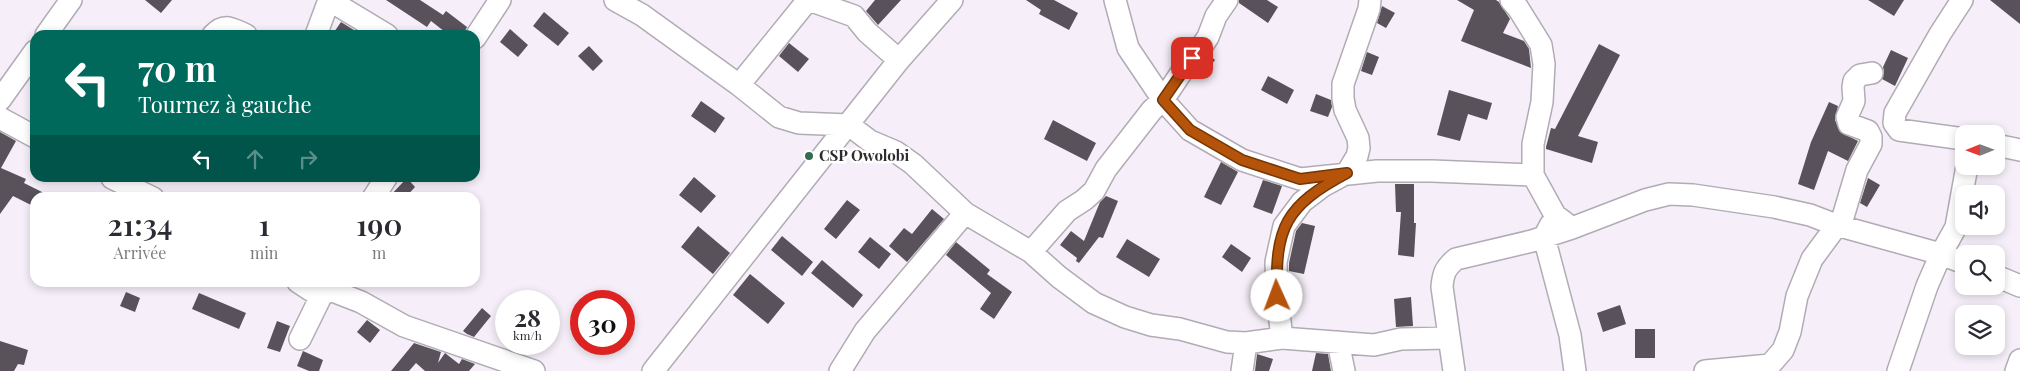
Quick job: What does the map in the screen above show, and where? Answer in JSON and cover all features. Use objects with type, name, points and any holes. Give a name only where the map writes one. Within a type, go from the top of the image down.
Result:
[{"type":"street","points":[[50,30],[71,0]]},
{"type":"street","points":[[318,30],[329,0],[380,30]]},
{"type":"street","points":[[480,30],[500,0]]},
{"type":"street","points":[[615,0],[642,15],[739,85],[779,118],[799,123],[849,125],[870,141],[896,152],[913,164],[965,213],[1031,252],[1059,277],[1094,303],[1125,317],[1151,325],[1180,329],[1227,342],[1246,343],[1282,338],[1374,345],[1400,339],[1448,338]]},
{"type":"street","points":[[739,85],[808,0],[854,16],[867,32],[899,60]]},
{"type":"street","points":[[653,371],[899,60],[952,0]]},
{"type":"street","points":[[1115,0],[1128,48],[1163,100],[1190,130],[1242,160],[1300,179],[1347,173],[1432,171],[1533,175]]},
{"type":"street","points":[[1031,252],[1067,211],[1094,191],[1106,169],[1152,110],[1163,100],[1185,66],[1208,37],[1216,16],[1227,0]]},
{"type":"street","points":[[1282,338],[1277,296],[1276,262],[1284,226],[1302,202],[1323,186],[1347,173],[1357,156],[1359,148],[1358,138],[1345,110],[1343,84],[1369,9],[1370,0]]},
{"type":"street","points":[[1511,0],[1541,45],[1544,64],[1542,102],[1533,144],[1533,175],[1564,222]]},
{"type":"street","points":[[1955,138],[1899,130],[1894,123],[1894,113],[1962,0]]},
{"type":"street","points":[[218,30],[226,27],[234,30]]},
{"type":"street","points":[[0,100],[30,58]]},
{"type":"street","points":[[1705,371],[1769,368],[1783,350],[1790,332],[1797,296],[1812,259],[1843,217],[1857,170],[1871,144],[1871,137],[1868,131],[1849,124],[1847,121],[1854,101],[1854,81],[1860,75],[1872,73]]},
{"type":"street","points":[[0,118],[30,135]]},
{"type":"street","points":[[2005,147],[2020,150]]},
{"type":"street","points":[[1898,371],[1927,286],[1941,254],[1956,227],[1965,175]]},
{"type":"street","points":[[120,182],[141,192]]},
{"type":"street","points":[[1454,371],[1442,288],[1443,274],[1448,265],[1456,259],[1544,237],[1564,222],[1669,194],[1693,195],[1774,207],[1810,215],[1836,225],[1955,259]]},
{"type":"street","points":[[840,371],[865,331],[965,213]]},
{"type":"street","points":[[1544,237],[1570,335],[1575,371]]},
{"type":"street","points":[[2005,280],[2020,286]]},
{"type":"street","points":[[300,339],[325,289],[360,302],[404,326],[534,371]]},
{"type":"street","points":[[1338,342],[1344,371]]},
{"type":"street","points":[[1242,371],[1246,343]]},
{"type":"street","points":[[2016,371],[2020,360]]},
{"type":"building","points":[[145,0],[172,0],[161,13]]},
{"type":"building","points":[[386,0],[420,0],[443,15],[446,11],[467,27],[466,30],[443,30],[431,21],[427,27]]},
{"type":"building","points":[[875,0],[901,0],[878,25],[866,11]]},
{"type":"building","points":[[1026,0],[1054,0],[1078,13],[1069,30],[1039,14],[1041,10]]},
{"type":"building","points":[[1239,0],[1267,0],[1278,7],[1268,23],[1239,3]]},
{"type":"building","points":[[1457,0],[1496,0],[1499,2],[1510,19],[1503,33],[1524,41],[1529,49],[1531,68],[1461,41],[1474,10]]},
{"type":"building","points":[[1868,0],[1904,0],[1894,16]]},
{"type":"building","points":[[1990,0],[2020,0],[2020,24]]},
{"type":"building","points":[[1382,6],[1395,13],[1386,28],[1377,23]]},
{"type":"building","points":[[544,12],[569,33],[558,46],[533,26]]},
{"type":"building","points":[[341,22],[354,30],[335,30]]},
{"type":"building","points":[[510,29],[528,45],[518,57],[500,42]]},
{"type":"building","points":[[789,43],[809,59],[798,72],[779,56]]},
{"type":"building","points":[[1599,44],[1620,55],[1578,136],[1598,142],[1592,163],[1546,149],[1546,147],[1551,128],[1555,129]]},
{"type":"building","points":[[589,46],[603,61],[593,71],[578,56]]},
{"type":"building","points":[[1891,50],[1908,58],[1895,86],[1882,79],[1883,67]]},
{"type":"building","points":[[1367,52],[1379,57],[1372,75],[1361,71]]},
{"type":"building","points":[[1210,56],[1215,60],[1204,73],[1199,69]]},
{"type":"building","points":[[1268,76],[1294,90],[1287,104],[1261,90]]},
{"type":"building","points":[[1449,90],[1492,103],[1487,120],[1468,114],[1460,141],[1437,135]]},
{"type":"building","points":[[1316,94],[1331,100],[1332,107],[1328,117],[1310,111]]},
{"type":"building","points":[[701,101],[725,118],[715,133],[691,116]]},
{"type":"building","points":[[1829,102],[1838,106],[1835,120],[1840,132],[1858,141],[1848,161],[1828,151],[1814,190],[1798,184],[1811,142]]},
{"type":"building","points":[[1053,120],[1096,143],[1087,161],[1044,139]]},
{"type":"building","points":[[0,132],[16,141],[1,168],[26,179],[24,183],[42,192],[30,192],[30,204],[13,196],[0,214]]},
{"type":"building","points":[[1221,162],[1238,172],[1221,205],[1204,197]]},
{"type":"building","points":[[694,177],[716,196],[701,213],[679,195]]},
{"type":"building","points":[[1868,178],[1880,185],[1867,207],[1860,203]]},
{"type":"building","points":[[1263,180],[1282,186],[1272,214],[1253,207]]},
{"type":"building","points":[[403,182],[411,182],[415,187],[410,192],[394,192]]},
{"type":"building","points":[[1395,184],[1414,184],[1414,223],[1416,223],[1414,257],[1398,255],[1401,212],[1396,212]]},
{"type":"building","points":[[1106,196],[1118,201],[1103,238],[1099,237],[1079,263],[1076,261],[1077,258],[1060,245],[1071,231],[1084,241],[1100,202]]},
{"type":"building","points":[[847,200],[860,210],[836,239],[824,229]]},
{"type":"building","points":[[932,209],[944,219],[907,262],[889,246],[904,228],[912,234]]},
{"type":"building","points":[[1302,223],[1315,226],[1304,274],[1289,271],[1296,231]]},
{"type":"building","points":[[698,226],[730,253],[713,274],[681,247]]},
{"type":"building","points":[[782,236],[813,262],[802,276],[771,250]]},
{"type":"building","points":[[870,237],[891,254],[879,269],[858,252]]},
{"type":"building","points":[[1127,239],[1160,259],[1149,277],[1116,257]]},
{"type":"building","points":[[956,242],[990,270],[987,274],[1012,292],[994,319],[980,309],[991,293],[946,255]]},
{"type":"building","points":[[1231,244],[1251,258],[1242,272],[1222,257]]},
{"type":"building","points":[[822,260],[863,295],[853,308],[811,273]]},
{"type":"building","points":[[750,274],[785,303],[768,324],[733,295]]},
{"type":"building","points":[[126,292],[140,298],[135,312],[120,306]]},
{"type":"building","points":[[199,293],[246,313],[239,329],[192,309]]},
{"type":"building","points":[[1411,297],[1413,326],[1396,327],[1394,299]]},
{"type":"building","points":[[1620,305],[1626,324],[1603,332],[1597,313]]},
{"type":"building","points":[[482,308],[491,316],[474,337],[463,331]]},
{"type":"building","points":[[367,320],[380,330],[370,343],[357,332]]},
{"type":"building","points":[[277,321],[290,326],[280,352],[267,348]]},
{"type":"building","points":[[1635,329],[1655,329],[1655,358],[1635,358]]},
{"type":"building","points":[[0,341],[28,350],[24,365],[18,364],[14,371],[0,371]]},
{"type":"building","points":[[414,343],[441,352],[438,363],[445,353],[459,364],[462,359],[475,364],[469,371],[425,371],[416,363],[409,371],[391,371]]},
{"type":"building","points":[[303,351],[323,360],[319,371],[309,371],[297,366]]},
{"type":"building","points":[[1316,353],[1328,354],[1331,371],[1312,371]]},
{"type":"building","points":[[1257,354],[1273,359],[1269,371],[1255,371]]},
{"type":"place","name":"CSP Owolobi","points":[[809,156]]},
{"type":"route","points":[[1192,58],[1163,100],[1190,130],[1242,160],[1300,179],[1347,173],[1323,186],[1302,202],[1284,226],[1276,262],[1277,296]]}]
